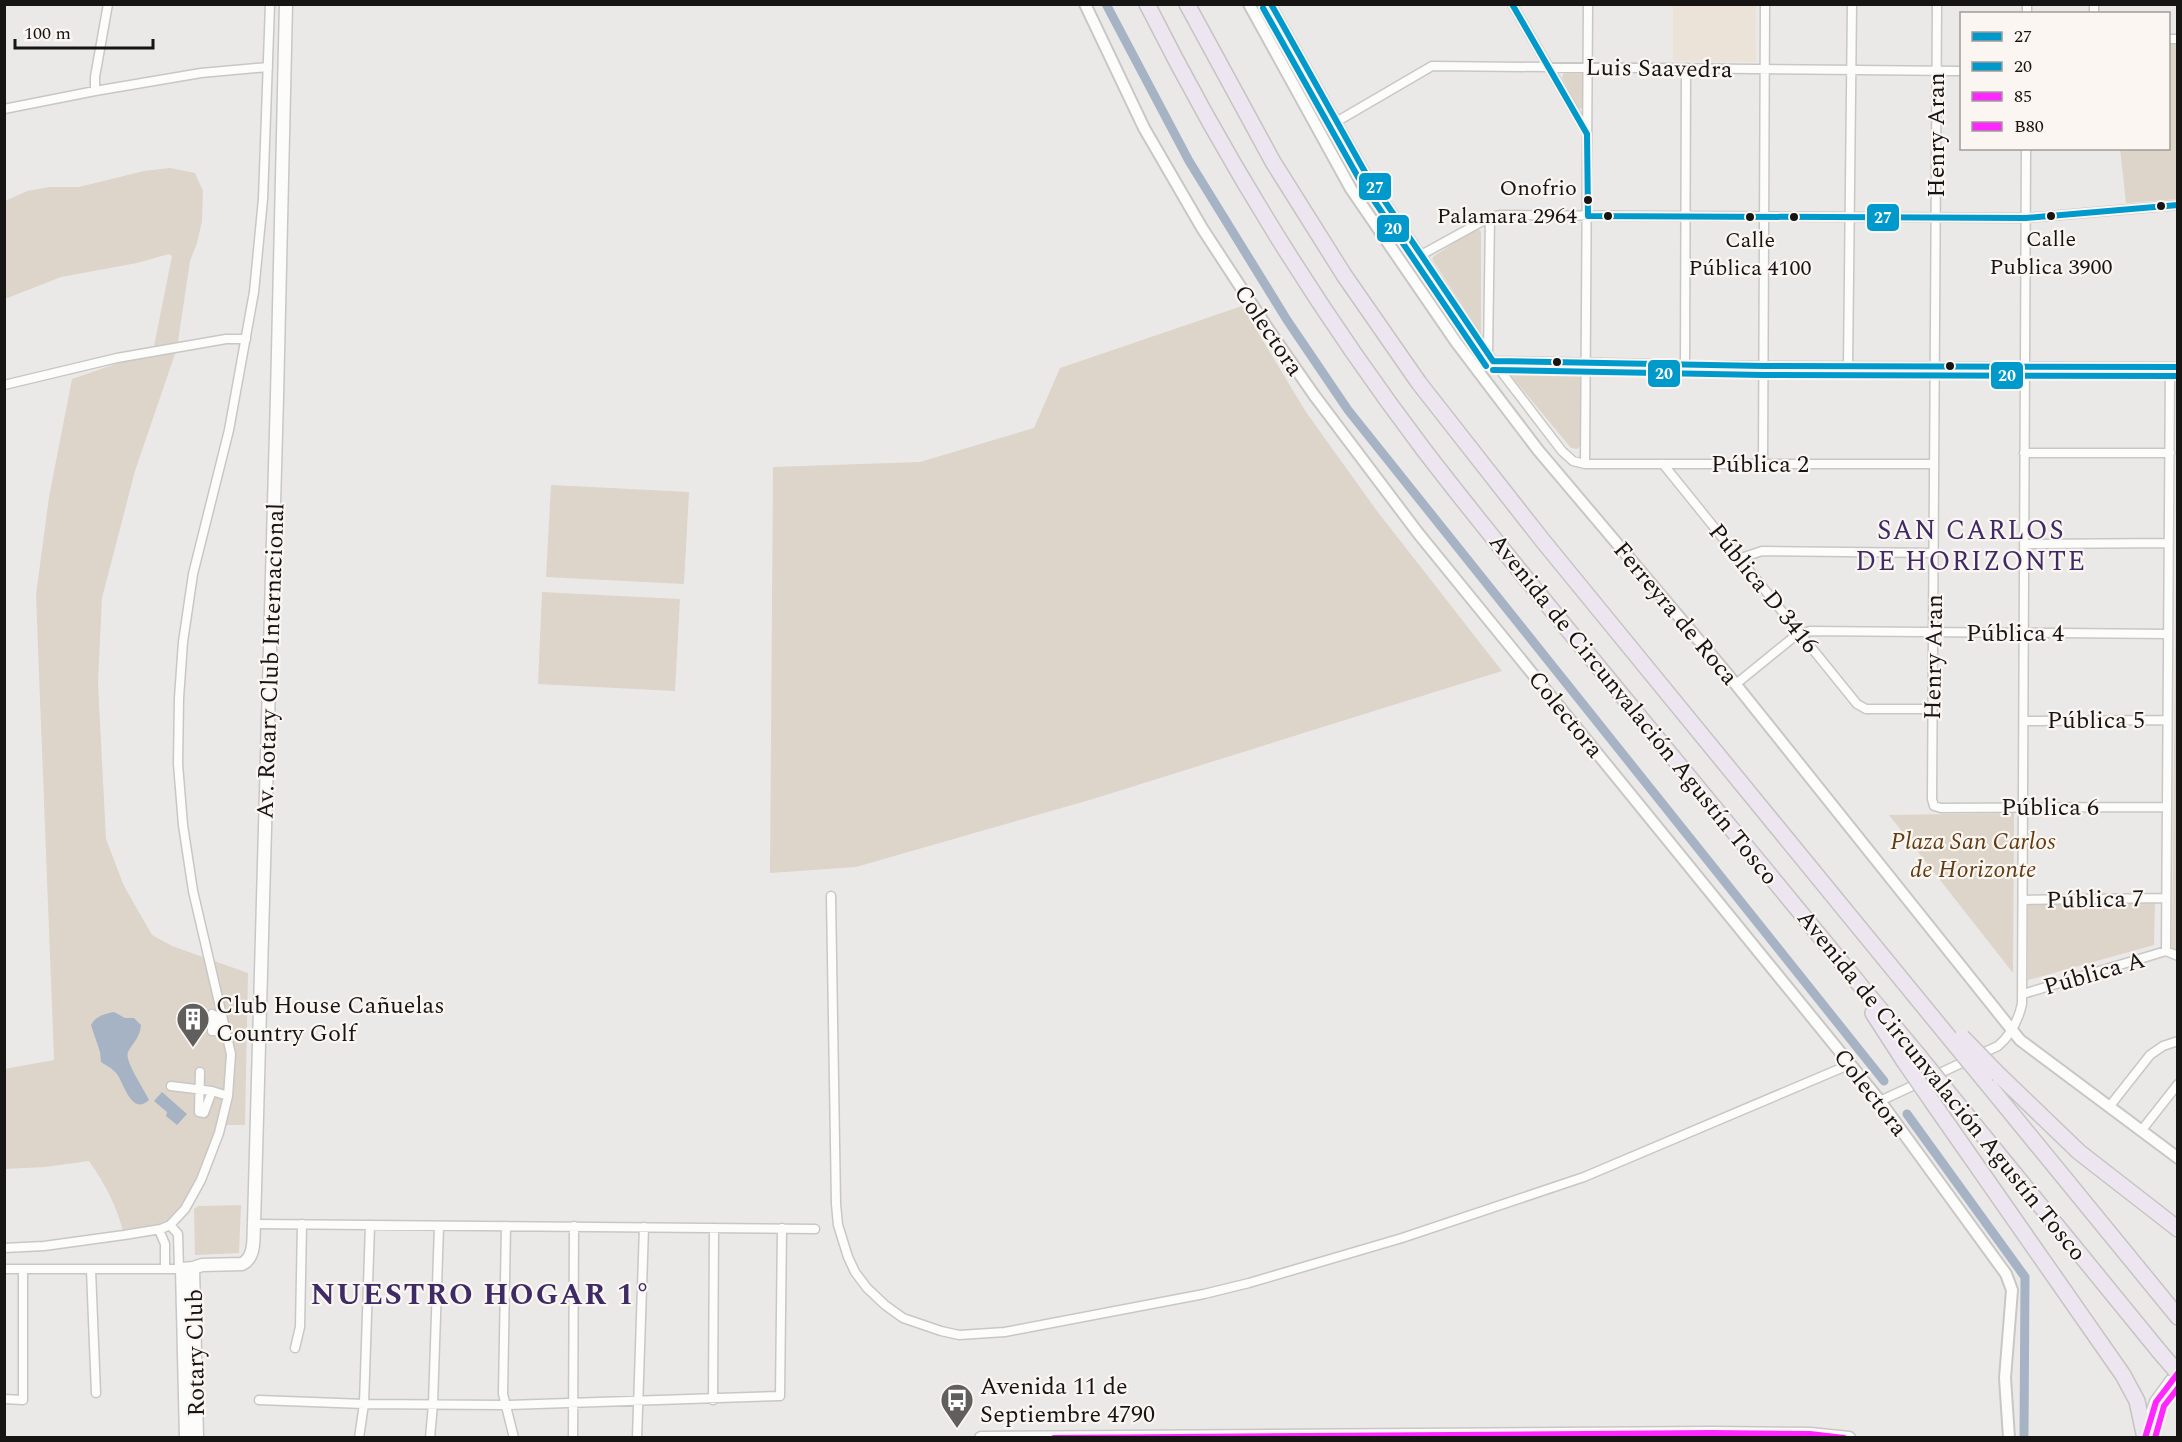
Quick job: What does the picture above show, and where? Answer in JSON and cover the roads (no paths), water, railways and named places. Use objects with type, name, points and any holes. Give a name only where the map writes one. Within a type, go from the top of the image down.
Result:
[{"type":"highway","name":"Avenida de Circunvalación Agustín Tosco","points":[[1147,4],[1215,133],[1275,234],[1329,317],[1424,449],[1518,568],[1844,964],[1885,1034],[1951,1095],[2178,1373]]},
{"type":"highway","name":"Avenida de Circunvalación Agustín Tosco","points":[[1187,4],[1273,162],[1344,275],[1419,383],[1512,502],[1786,838],[1992,1078],[2178,1317]]},
{"type":"highway","points":[[1911,1058],[1933,1103],[2123,1375],[2137,1401],[2145,1437]]},
{"type":"highway","points":[[1992,1078],[2079,1152],[2178,1229]]},
{"type":"main road","name":"Av. Rotary Club Internacional","points":[[185,1269],[202,1265],[242,1264],[252,1252],[277,408],[286,4]]},
{"type":"main road","name":"Rotary Club","points":[[185,1269],[186,1437]]},
{"type":"main road","name":"Rotary Club","points":[[185,1269],[197,1437]]},
{"type":"main road","points":[[2145,1437],[2156,1402],[2178,1373]]},
{"type":"main road","points":[[981,1437],[1780,1433],[1850,1437]]},
{"type":"street","points":[[95,91],[95,77],[108,4]]},
{"type":"street","points":[[4,1248],[44,1246],[159,1230],[170,1225],[185,1209],[201,1180],[219,1133],[228,1096],[231,1054],[223,1031],[186,849],[179,786],[178,732],[183,642],[193,574],[229,430],[254,292],[261,225],[270,4]]},
{"type":"street","name":"Colectora","points":[[1085,4],[1144,128],[1202,228],[1314,395],[1418,533],[1851,1064],[2009,1280],[2013,1290],[2005,1378],[2009,1437]]},
{"type":"street","name":"Ferreyra de Roca","points":[[1249,4],[1351,189],[1456,342],[1538,450],[1736,684],[2012,1030],[2034,1052],[2178,1158]]},
{"type":"street","points":[[1271,4],[1365,172],[1493,362],[1562,451],[1573,460],[1585,464],[1588,4]]},
{"type":"street","points":[[1512,4],[1587,134]]},
{"type":"street","points":[[1763,464],[1765,4]]},
{"type":"street","points":[[1848,366],[1852,4]]},
{"type":"street","name":"Henry Aran","points":[[1934,806],[1932,799],[1932,709],[1937,4]]},
{"type":"street","name":"Luis Saavedra","points":[[1336,122],[1432,66],[1960,71]]},
{"type":"street","points":[[4,109],[201,73],[268,67]]},
{"type":"street","points":[[1685,364],[1686,68]]},
{"type":"street","points":[[1880,1101],[1993,1049],[2006,1040],[2019,1018],[2023,994],[2026,150]]},
{"type":"street","points":[[1421,255],[1490,217],[1501,215],[1685,218],[2026,218],[2178,205]]},
{"type":"street","points":[[1488,353],[1490,217]]},
{"type":"street","points":[[4,385],[117,358],[226,339],[246,339]]},
{"type":"street","points":[[1493,362],[1763,366],[2174,367]]},
{"type":"street","name":"Pública A","points":[[2166,951],[2169,453],[2174,367]]},
{"type":"street","points":[[2024,453],[2169,453]]},
{"type":"street","name":"Pública 2","points":[[1585,464],[1934,464]]},
{"type":"street","name":"Pública D 3416","points":[[1663,464],[1857,704],[1866,709],[1932,709]]},
{"type":"street","points":[[2024,544],[2169,543]]},
{"type":"street","points":[[1741,558],[1762,551],[1934,553]]},
{"type":"street","name":"Pública 4","points":[[1800,633],[1810,631],[2168,634]]},
{"type":"street","points":[[1736,684],[1800,633]]},
{"type":"street","name":"Pública 5","points":[[2024,721],[2167,720]]},
{"type":"street","name":"Pública 6","points":[[1934,806],[1941,808],[2167,807]]},
{"type":"street","points":[[831,896],[836,1204],[842,1241],[855,1272],[867,1288],[885,1305],[903,1318],[920,1325],[959,1335],[1005,1332],[1204,1294],[1402,1238],[1584,1177],[1851,1064]]},
{"type":"street","name":"Pública 7","points":[[2023,900],[2166,898]]},
{"type":"street","name":"Pública A","points":[[2023,994],[2166,951],[2178,956]]},
{"type":"street","points":[[2109,1107],[2150,1055],[2163,1046],[2178,1041]]},
{"type":"street","points":[[200,1072],[199,1112],[204,1113],[212,1091]]},
{"type":"street","points":[[2141,1131],[2178,1084]]},
{"type":"street","points":[[171,1086],[212,1091],[228,1096]]},
{"type":"street","points":[[254,1224],[815,1228]]},
{"type":"street","points":[[295,1348],[300,1327],[302,1224]]},
{"type":"street","points":[[4,1269],[185,1269],[178,1234],[170,1225]]},
{"type":"street","points":[[359,1437],[364,1404],[370,1225]]},
{"type":"street","points":[[430,1437],[439,1226]]},
{"type":"street","points":[[506,1226],[503,1394],[514,1437]]},
{"type":"street","points":[[573,1437],[574,1226]]},
{"type":"street","points":[[637,1437],[644,1227]]},
{"type":"street","points":[[713,1400],[714,1228]]},
{"type":"street","points":[[259,1400],[364,1404],[505,1405],[713,1400],[780,1396],[782,1228]]},
{"type":"street","points":[[159,1230],[165,1244],[165,1269]]},
{"type":"street","points":[[4,1399],[23,1400],[23,1269]]},
{"type":"street","points":[[92,1270],[96,1394]]},
{"type":"street","name":"Colectora","points":[[2008,1420],[2016,1437]]},
{"type":"water","points":[[114,1012],[125,1018],[134,1018],[141,1025],[128,1056],[149,1100],[143,1104],[138,1104],[129,1097],[117,1074],[101,1062],[91,1025],[95,1019]]},
{"type":"water","points":[[162,1092],[187,1114],[177,1125],[154,1101]]},
{"type":"waterway","points":[[1106,4],[1189,161],[1287,320],[1348,410],[1884,1081]]},
{"type":"waterway","points":[[1907,1114],[2025,1277],[2024,1435]]},
{"type":"place","name":"Onofrio Palamara 2964","points":[[1588,200]]},
{"type":"place","name":"Calle Publica 3900","points":[[2051,216]]},
{"type":"place","name":"Calle Pública 4100","points":[[1750,217]]},
{"type":"place","name":"Club House Cañuelas Country Golf","points":[[193,1048]]},
{"type":"place","name":"Avenida 11 de Septiembre 4790","points":[[957,1429]]},
{"type":"district","name":"SAN CARLOS DE HORIZONTE","points":[[1971,546]]},
{"type":"district","name":"NUESTRO HOGAR 1°","points":[[481,1294]]},
{"type":"park label","name":"Plaza San Carlos de Horizonte","points":[[1973,855]]}]
